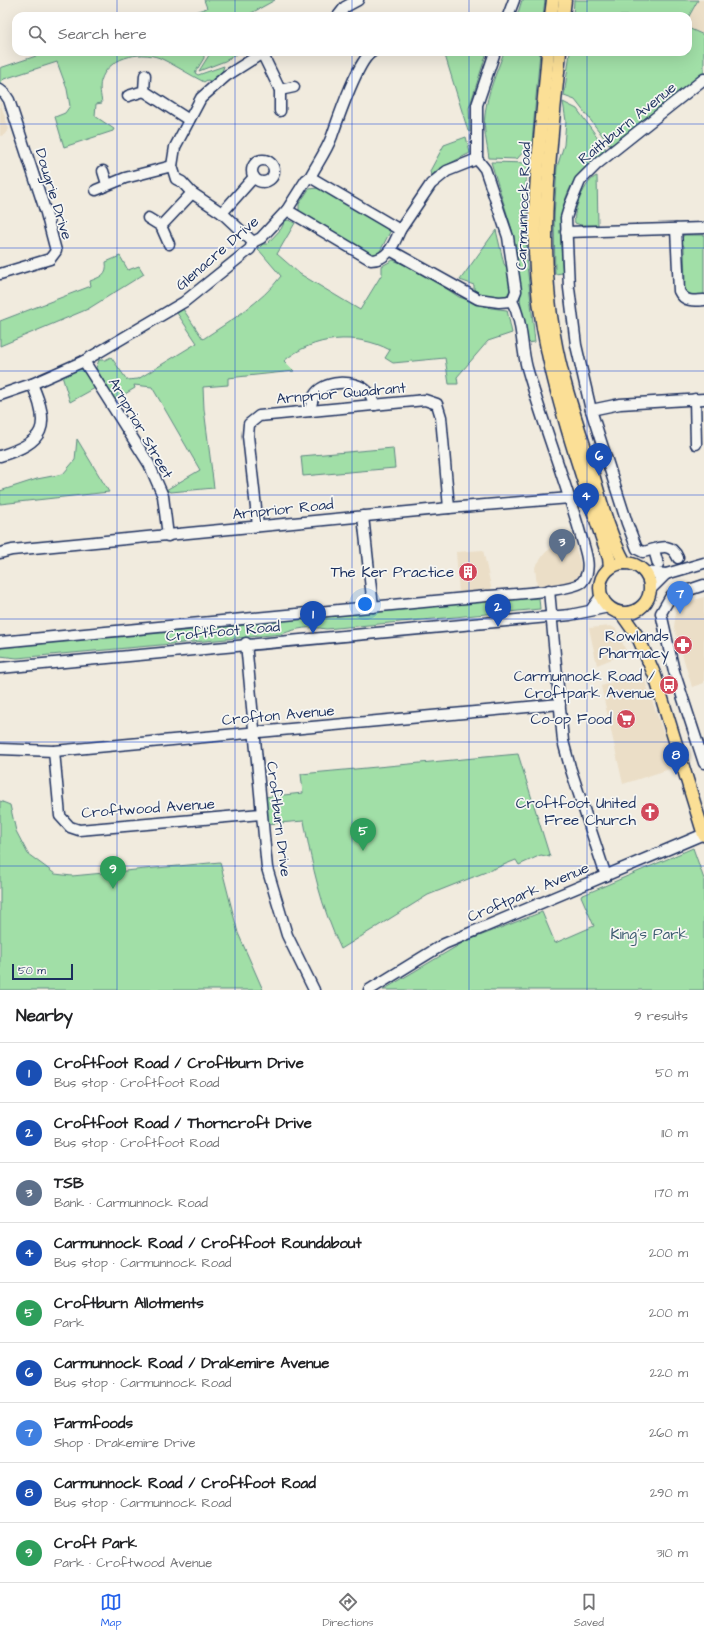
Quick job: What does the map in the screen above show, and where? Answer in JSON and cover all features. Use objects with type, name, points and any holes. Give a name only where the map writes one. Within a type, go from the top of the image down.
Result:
[{"type":"main road","points":[[552,12],[553,0]]},
{"type":"main road","points":[[564,12],[565,0]]},
{"type":"main road","name":"Carmunnock Road","points":[[548,56],[536,203],[535,251],[539,301],[545,346],[556,391],[609,558],[610,567]]},
{"type":"main road","name":"Carmunnock Road","points":[[560,56],[550,153],[548,201],[547,261],[554,335],[566,388],[606,518],[625,563]]},
{"type":"main road","points":[[625,563],[636,565],[644,572],[649,581],[650,590],[647,599],[640,608],[634,612],[621,613],[609,608],[601,596],[600,587],[603,574],[610,567],[625,563]]},
{"type":"main road","points":[[638,637],[637,619],[640,608]]},
{"type":"main road","points":[[621,613],[638,637],[654,676],[704,834]]},
{"type":"street","points":[[341,12],[345,7],[358,0]]},
{"type":"street","points":[[510,12],[514,0]]},
{"type":"street","points":[[253,242],[222,213],[192,193],[182,182],[176,179],[172,166],[175,147],[201,98],[226,76],[257,56]]},
{"type":"street","points":[[265,56],[280,90],[280,111]]},
{"type":"street","name":"Glenacre Drive","points":[[0,395],[32,384],[84,361],[184,302],[250,248],[253,242],[261,238],[287,210],[310,178],[332,137],[336,121],[367,56]]},
{"type":"street","name":"Carmunnock Road","points":[[494,56],[477,105],[477,160],[484,169],[508,237],[516,291],[512,301],[517,310],[527,367],[570,498],[588,563],[587,574],[581,582]]},
{"type":"street","points":[[144,91],[146,75]]},
{"type":"street","name":"Raithburn Avenue","points":[[678,558],[675,550],[669,547],[662,547],[643,552],[637,549],[634,545],[591,410],[576,345],[569,288],[566,218],[580,181],[597,164],[704,80]]},
{"type":"street","points":[[280,90],[294,87]]},
{"type":"street","name":"Dougrie Drive","points":[[0,90],[9,100],[46,213],[56,251],[50,259],[0,274]]},
{"type":"street","points":[[144,91],[189,120]]},
{"type":"street","points":[[128,96],[144,91]]},
{"type":"street","points":[[287,210],[371,260],[379,260],[390,250],[400,230],[430,184],[447,171],[477,160]]},
{"type":"street","points":[[96,190],[107,184],[172,166]]},
{"type":"street","points":[[103,170],[107,184]]},
{"type":"street","points":[[222,213],[254,177]]},
{"type":"street","points":[[310,178],[400,230]]},
{"type":"street","points":[[161,226],[192,193]]},
{"type":"street","points":[[148,218],[161,226],[169,244]]},
{"type":"street","points":[[566,232],[704,228]]},
{"type":"street","points":[[676,229],[679,291],[684,298],[692,301],[704,300]]},
{"type":"street","points":[[390,250],[478,299],[499,302],[512,301]]},
{"type":"street","name":"Arnprior Street","points":[[84,361],[149,464],[163,496],[168,536]]},
{"type":"street","points":[[310,411],[314,395],[324,387],[339,383],[358,385],[368,391],[375,405]]},
{"type":"street","points":[[0,456],[30,445],[38,437],[42,426],[43,413],[32,384]]},
{"type":"street","points":[[591,410],[620,404],[699,399],[700,433],[696,444]]},
{"type":"street","name":"Arnprior Quadrant","points":[[258,526],[248,436],[249,424],[259,416],[425,400],[437,404],[441,417],[449,508]]},
{"type":"street","name":"Arnprior Road","points":[[0,553],[12,550],[168,536],[258,526],[570,498]]},
{"type":"street","points":[[362,516],[373,607]]},
{"type":"street","points":[[654,550],[658,564]]},
{"type":"street","points":[[644,572],[666,574],[704,563]]},
{"type":"street","points":[[650,590],[666,574]]},
{"type":"street","name":"Croftfoot Road","points":[[0,642],[549,590],[567,588],[581,582]]},
{"type":"street","points":[[704,585],[671,596],[661,613],[674,671],[704,763]]},
{"type":"street","points":[[549,590],[563,741],[606,876]]},
{"type":"street","points":[[591,610],[601,596]]},
{"type":"street","name":"Croftfoot Road","points":[[0,668],[246,643],[552,616],[609,608]]},
{"type":"street","name":"Croftburn Drive","points":[[246,643],[267,868],[287,935],[314,990]]},
{"type":"street","name":"Crofton Avenue","points":[[0,749],[54,751],[560,704]]},
{"type":"street","name":"Croftwood Avenue","points":[[54,751],[60,816],[70,827],[79,830],[261,814]]},
{"type":"street","name":"Croftpark Avenue","points":[[369,990],[444,944],[704,834]]},
{"type":"shaded area","points":[[698,0],[704,0],[704,35],[692,30],[691,12]]},
{"type":"shaded area","points":[[0,102],[9,129],[4,135],[0,136]]},
{"type":"shaded area","points":[[571,532],[581,566],[580,574],[573,581],[537,587],[535,567],[545,553]]},
{"type":"shaded area","points":[[483,550],[492,591],[459,594],[456,552]]},
{"type":"shaded area","points":[[704,597],[704,683],[692,687],[674,627],[677,606]]},
{"type":"shaded area","points":[[611,626],[616,629],[627,653],[597,665],[589,628]]},
{"type":"shaded area","points":[[642,673],[676,767],[623,784],[601,686]]},
{"type":"green space","points":[[204,0],[275,0],[253,12],[194,12],[207,8]]},
{"type":"green space","points":[[522,0],[545,0],[544,12],[518,12]]},
{"type":"green space","points":[[574,0],[698,0],[691,12],[573,12]]},
{"type":"green space","points":[[692,30],[704,35],[704,74],[612,148],[575,100],[564,96],[569,56],[692,56]]},
{"type":"green space","points":[[36,56],[134,56],[125,58],[110,67],[104,73],[100,83],[102,103],[96,104],[95,116],[114,129],[113,131],[64,147],[55,117],[65,113],[70,106],[67,89],[57,62],[4,79],[0,83],[0,68]]},
{"type":"green space","points":[[152,56],[204,56],[195,73],[198,75],[224,66],[222,72],[211,81],[207,80],[204,82],[160,58]]},
{"type":"green space","points":[[208,56],[233,56],[225,61],[199,71]]},
{"type":"green space","points":[[445,56],[486,56],[469,108],[470,132],[468,131]]},
{"type":"green space","points":[[503,56],[540,56],[532,142],[517,159],[489,158],[484,126],[486,107]]},
{"type":"green space","points":[[563,102],[577,109],[606,149],[579,174],[566,197],[561,222],[563,273],[555,274],[554,218],[557,167],[564,145],[566,121]]},
{"type":"green space","points":[[466,137],[470,153],[437,170],[431,176],[430,171],[444,145]]},
{"type":"green space","points":[[491,162],[528,163],[525,191],[528,213],[526,255],[535,342],[525,343],[516,260],[518,260],[512,230]]},
{"type":"green space","points":[[597,176],[598,225],[581,225],[575,223],[575,212],[580,197],[588,183]]},
{"type":"green space","points":[[320,186],[391,230],[378,255],[374,256],[297,210],[299,210],[299,204],[309,189],[318,188]]},
{"type":"green space","points":[[288,220],[295,223],[277,254],[300,274],[360,310],[382,274],[382,266],[393,260],[418,270],[459,297],[491,308],[507,310],[512,333],[488,341],[457,377],[458,384],[449,384],[445,358],[393,363],[385,358],[390,350],[377,344],[349,339],[335,339],[308,346],[284,361],[294,371],[228,378],[228,385],[203,387],[204,409],[214,488],[171,492],[166,490],[200,470],[152,387],[134,385],[135,388],[115,400],[96,368],[99,360],[105,360],[111,357],[127,380],[138,379],[197,343],[177,313],[183,309],[203,339],[235,318],[265,294],[281,276],[258,249],[263,244],[267,244],[281,229],[285,221]]},
{"type":"green space","points":[[496,230],[504,264],[508,269],[510,291],[507,295],[501,297],[483,294],[474,290],[474,285],[460,280]]},
{"type":"green space","points":[[684,235],[704,235],[704,297],[690,297],[681,287],[685,282],[684,246],[680,241]]},
{"type":"green space","points":[[120,256],[128,270],[139,266],[144,274],[88,309],[0,346],[0,321],[91,286],[90,281],[100,277],[106,270],[106,262]]},
{"type":"green space","points":[[79,369],[85,370],[97,387],[70,402],[62,376]]},
{"type":"green space","points":[[77,439],[109,492],[0,504],[0,491],[37,479],[63,474],[75,460]]},
{"type":"green space","points":[[393,448],[395,468],[303,476],[301,456]]},
{"type":"green space","points":[[531,596],[532,598],[539,598],[540,609],[326,629],[304,628],[282,634],[17,658],[0,656],[0,646]]},
{"type":"green space","points":[[518,754],[550,857],[541,855],[519,865],[516,860],[428,895],[341,949],[328,918],[318,886],[304,821],[266,824],[264,797],[303,793],[301,774]]},
{"type":"green space","points":[[0,801],[10,805],[16,831],[28,854],[55,874],[72,876],[220,862],[238,933],[263,990],[0,990]]},
{"type":"green space","name":"King's Park","points":[[693,848],[704,879],[704,990],[383,990],[464,942],[542,912],[555,943],[594,926],[581,896]]},
{"type":"place","name":"Carmunnock Road / Drakemire Avenue","points":[[599,476]]},
{"type":"place","name":"Carmunnock Road / Croftfoot Roundabout","points":[[586,516]]},
{"type":"place","name":"TSB","points":[[562,562]]},
{"type":"place","name":"The Ker Practice","points":[[468,572]]},
{"type":"place","name":"Farmfoods","points":[[680,614]]},
{"type":"place","name":"Croftfoot Road / Thorncroft Drive","points":[[498,627]]},
{"type":"place","name":"Croftfoot Road / Croftburn Drive","points":[[313,634]]},
{"type":"place","name":"Rowlands Pharmacy","points":[[683,645]]},
{"type":"place","name":"Carmunnock Road / Croftpark Avenue","points":[[669,685]]},
{"type":"place","name":"Co-op Food","points":[[626,719]]},
{"type":"place","name":"Carmunnock Road / Croftfoot Road","points":[[676,775]]},
{"type":"place","name":"Croftfoot United Free Church","points":[[650,812]]},
{"type":"place","name":"Croftburn Allotments","points":[[363,851]]},
{"type":"place","name":"Croft Park","points":[[113,889]]}]
